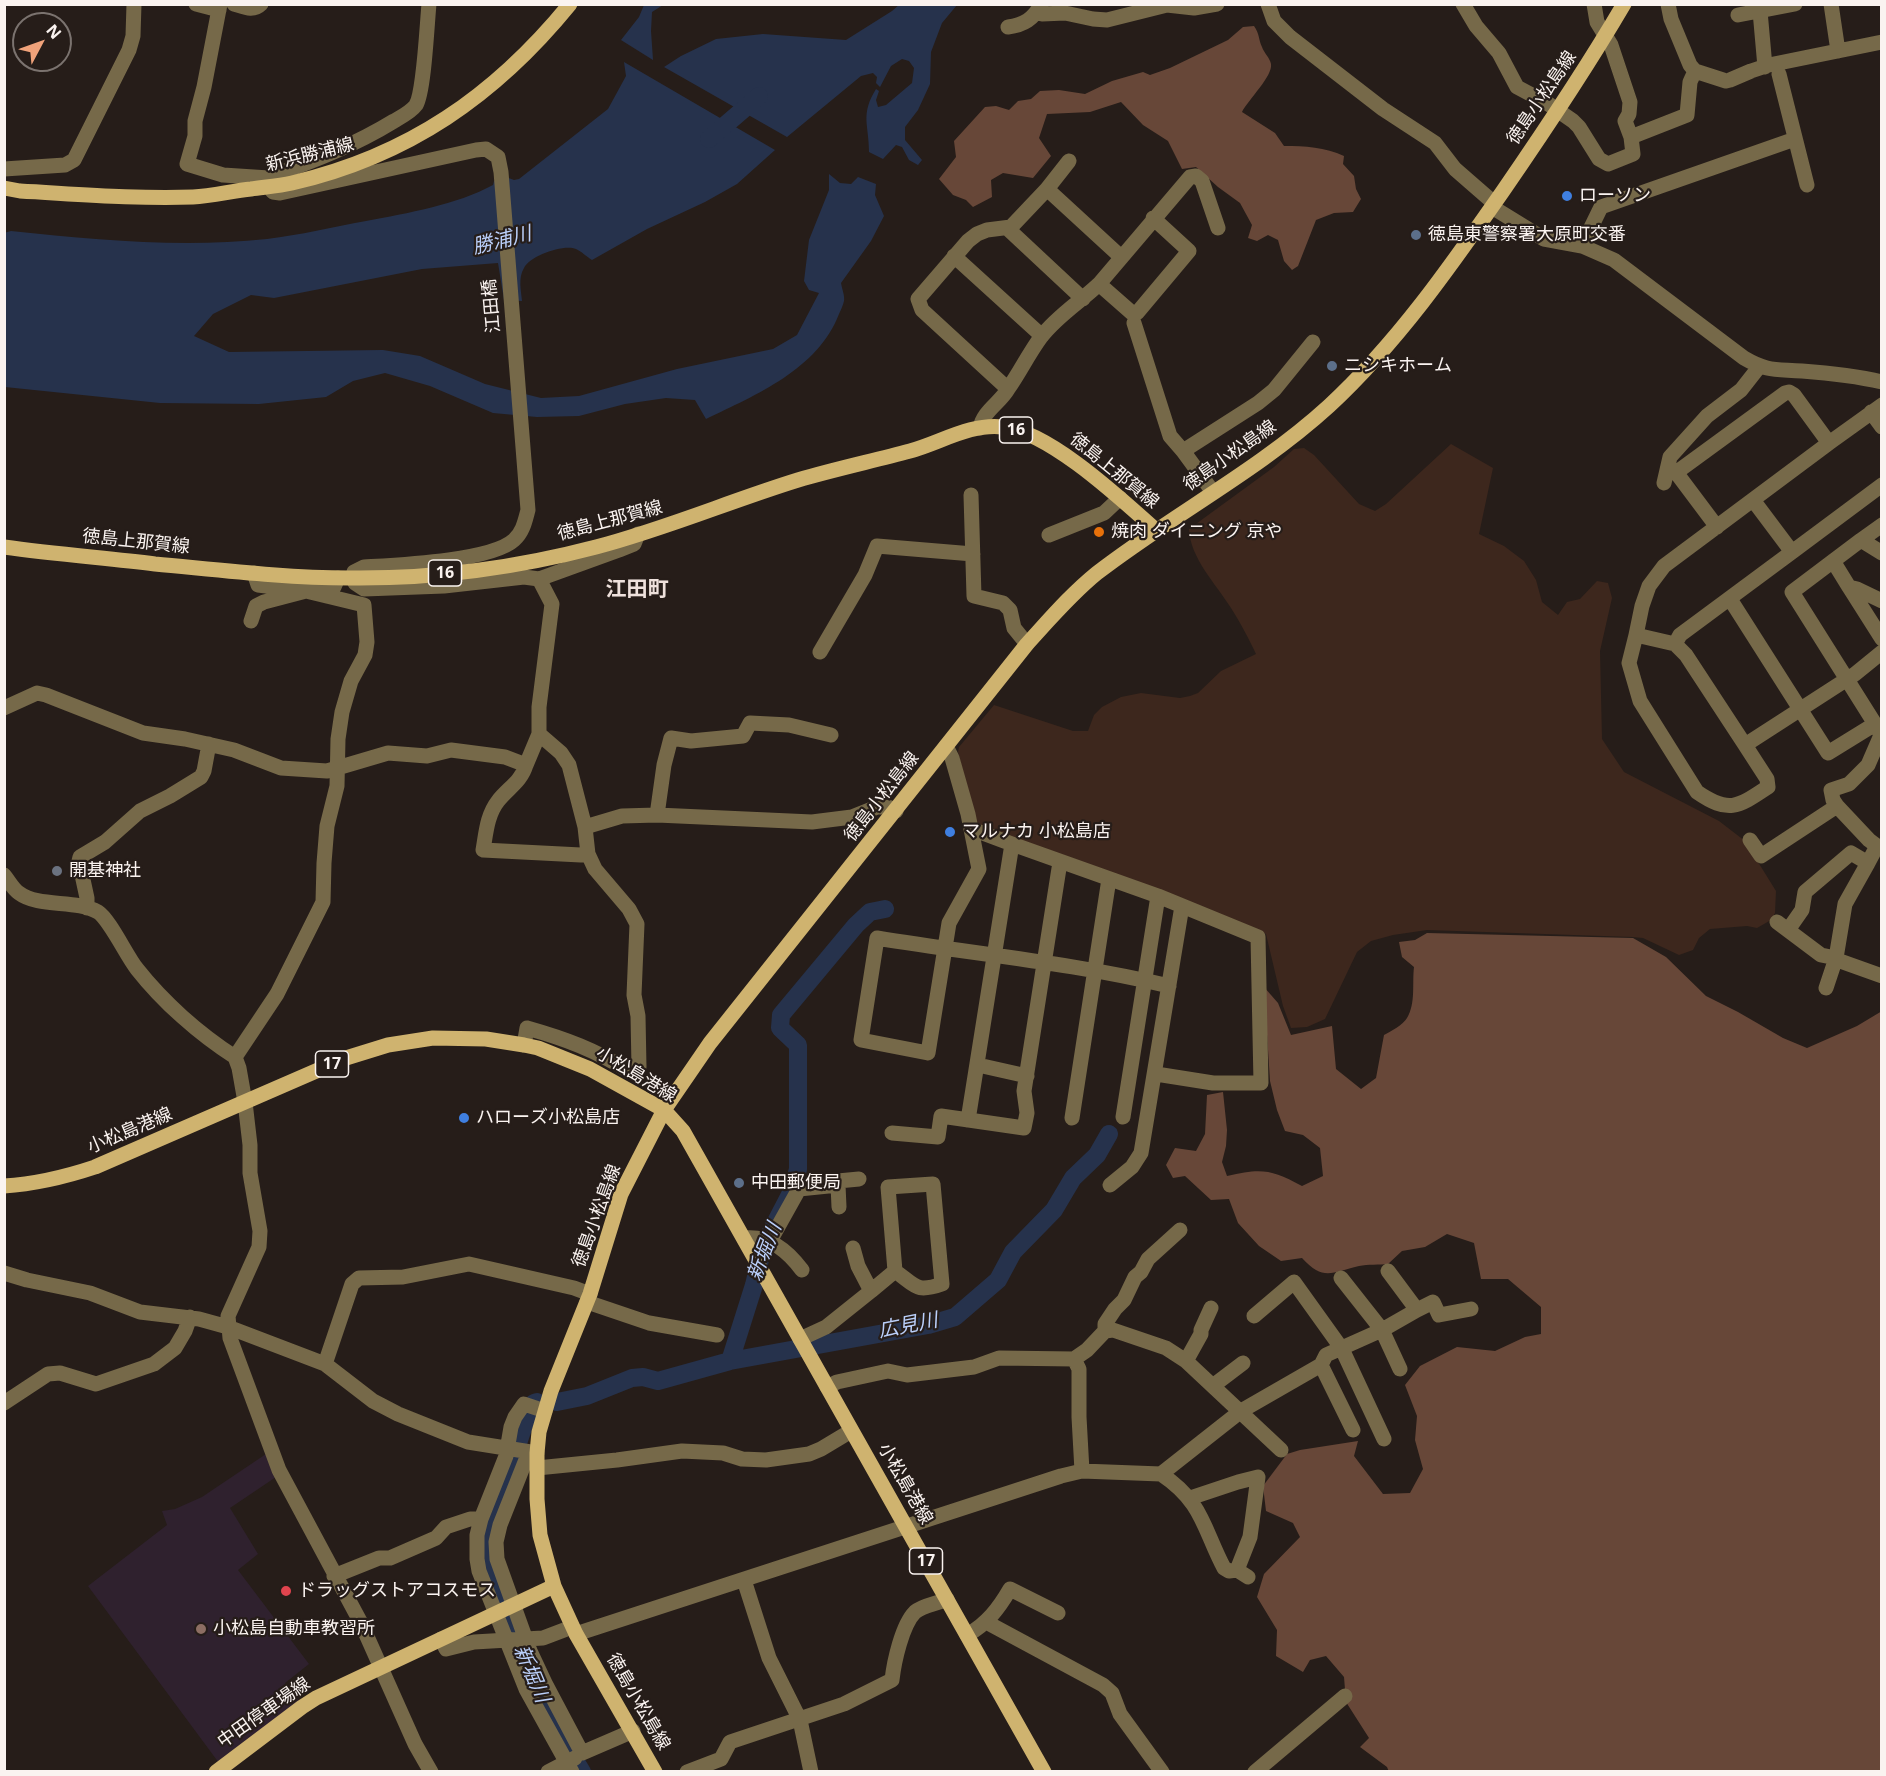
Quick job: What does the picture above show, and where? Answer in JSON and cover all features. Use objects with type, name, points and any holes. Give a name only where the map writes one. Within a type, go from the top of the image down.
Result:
[{"type":"main road","name":"新浜勝浦線","points":[[4,188],[20,191],[133,197],[195,197],[268,182],[289,184],[317,177],[368,160],[421,134],[458,112],[491,87],[524,56],[570,4]]},
{"type":"main road","name":"徳島小松島線","points":[[656,1772],[574,1630],[554,1586],[540,1535],[524,1454],[536,1408],[551,1390],[588,1298],[621,1194],[647,1140],[664,1110],[710,1043],[1027,644],[1062,606],[1095,575],[1281,446],[1329,406],[1372,363],[1413,316],[1447,273],[1558,110],[1624,4]]},
{"type":"main road","name":"徳島上那賀線","points":[[4,549],[254,573],[345,578],[397,577],[498,567],[540,560],[681,522],[798,480],[914,450],[980,428],[1006,427],[1038,437],[1054,447],[1157,531]]},
{"type":"main road","name":"小松島港線","points":[[4,1186],[26,1185],[62,1178],[95,1167],[346,1059],[388,1046],[433,1038],[486,1039],[538,1048],[590,1069],[664,1110],[683,1131],[1044,1772]]},
{"type":"main road","name":"中田停車場線","points":[[216,1772],[302,1707],[554,1586]]},
{"type":"street","points":[[4,170],[65,165],[74,160],[129,50],[133,36],[134,4]]},
{"type":"street","points":[[196,4],[219,7],[204,87],[195,121],[195,136],[187,164],[223,175],[268,182],[355,142],[400,117],[417,104],[429,4]]},
{"type":"street","points":[[234,4],[249,9],[261,4]]},
{"type":"street","points":[[1008,27],[1021,25],[1039,9],[1042,14],[1067,9],[1093,19],[1107,20],[1142,8],[1167,5],[1194,8],[1217,4]]},
{"type":"street","points":[[1268,4],[1270,14],[1281,30],[1383,109],[1436,143],[1455,169],[1493,205],[1544,239],[1582,246],[1614,260],[1759,367],[1775,371],[1836,374],[1881,382]]},
{"type":"street","points":[[1463,4],[1476,26],[1499,53],[1512,82],[1558,110],[1579,128],[1599,159],[1608,164],[1634,154],[1625,121],[1629,114],[1630,102],[1611,45],[1597,22],[1594,4]]},
{"type":"street","points":[[1668,4],[1671,19],[1683,49],[1695,71],[1726,81],[1765,66],[1881,42]]},
{"type":"street","points":[[1738,15],[1795,4]]},
{"type":"street","points":[[1831,4],[1838,51]]},
{"type":"street","points":[[1760,11],[1765,66]]},
{"type":"street","points":[[1631,137],[1687,115],[1690,82],[1695,71]]},
{"type":"street","points":[[1779,74],[1807,185]]},
{"type":"street","points":[[1582,246],[1602,207],[1795,139]]},
{"type":"street","name":"江田橋","points":[[268,182],[273,192],[280,193],[486,149],[498,157],[501,172],[528,510],[522,530],[517,538],[491,551],[446,560],[364,567],[334,587],[306,591]]},
{"type":"street","points":[[1008,389],[922,310],[918,299],[954,256],[977,234],[1016,224],[1069,161]]},
{"type":"street","points":[[980,428],[985,414],[996,405],[1008,389],[1042,336],[1099,284],[1185,180],[1196,176],[1202,181],[1218,228]]},
{"type":"street","points":[[1047,189],[1121,257]]},
{"type":"street","points":[[1099,284],[1131,313],[1137,313],[1189,251],[1153,218]]},
{"type":"street","points":[[1007,228],[1083,299]]},
{"type":"street","points":[[954,256],[1042,336]]},
{"type":"street","points":[[1134,323],[1170,436],[1213,492]]},
{"type":"street","points":[[1183,451],[1258,404],[1274,390],[1313,342]]},
{"type":"street","points":[[1664,483],[1670,457],[1707,416],[1741,390],[1759,367]]},
{"type":"street","points":[[1717,527],[1678,475],[1691,462],[1789,392],[1794,395],[1829,443]]},
{"type":"street","points":[[1636,635],[1675,644],[1686,655],[1767,779],[1768,787],[1735,806],[1724,806],[1697,792],[1640,701],[1629,663],[1642,606],[1649,586],[1664,566],[1876,408],[1881,427]]},
{"type":"street","points":[[1675,644],[1680,635],[1881,485]]},
{"type":"street","points":[[971,495],[975,596],[1003,603],[1010,610],[1014,628],[1027,644]]},
{"type":"street","points":[[1049,535],[1104,513],[1119,498]]},
{"type":"street","points":[[1753,500],[1792,552]]},
{"type":"street","points":[[1826,988],[1836,958],[1845,904],[1879,847],[1869,840],[1838,806],[1833,800],[1831,790],[1849,784],[1868,765],[1881,735],[1792,592],[1881,525]]},
{"type":"street","points":[[345,578],[364,589],[387,590],[524,578],[539,579],[634,544],[638,534]]},
{"type":"street","points":[[1861,540],[1881,553]]},
{"type":"street","points":[[820,652],[865,575],[877,546],[973,554]]},
{"type":"street","points":[[1833,561],[1881,639]]},
{"type":"street","points":[[235,1057],[277,994],[323,902],[327,826],[334,802],[342,712],[351,681],[364,655],[367,642],[364,605],[306,591],[258,585],[254,573]]},
{"type":"street","points":[[539,579],[552,604],[538,707],[539,734],[518,782],[499,799],[489,816],[483,850],[588,854]]},
{"type":"street","points":[[1849,587],[1881,601]]},
{"type":"street","points":[[251,621],[256,606],[306,591]]},
{"type":"street","points":[[1730,599],[1828,753],[1875,724]]},
{"type":"street","points":[[1745,745],[1847,679],[1881,652]]},
{"type":"street","points":[[4,708],[37,693],[46,694],[143,732],[234,750],[281,768],[327,771],[388,753],[427,756],[452,750],[505,758],[526,765]]},
{"type":"street","points":[[657,815],[670,738],[692,741],[743,736],[750,723],[789,725],[831,735]]},
{"type":"street","points":[[524,1045],[527,1028],[600,1053],[629,1071],[639,1066],[638,1016],[634,995],[637,924],[628,909],[595,869],[588,854],[585,827],[569,765],[561,753],[539,734]]},
{"type":"street","points":[[87,908],[80,858],[105,842],[140,811],[201,777],[209,744]]},
{"type":"street","points":[[946,746],[952,758],[972,832],[979,869],[949,922],[945,949],[927,1053],[861,1040],[877,938],[945,949],[1094,971],[1169,986]]},
{"type":"street","points":[[1750,840],[1761,856],[1838,806]]},
{"type":"street","points":[[585,827],[622,816],[657,815],[812,822],[852,817],[877,807],[888,807],[896,811]]},
{"type":"street","points":[[972,832],[980,832],[1158,896],[1258,936],[1262,1083],[1214,1083],[1156,1074]]},
{"type":"street","points":[[968,1120],[1012,844]]},
{"type":"street","points":[[1868,863],[1851,853],[1805,892],[1802,910],[1782,926],[1821,955],[1836,958],[1881,976]]},
{"type":"street","points":[[892,1133],[938,1137],[941,1116],[1024,1128],[1027,1113],[1024,1090],[1060,862]]},
{"type":"street","points":[[4,875],[18,892],[27,897],[98,912],[106,920],[124,952],[154,988],[213,1044],[235,1057],[246,1102],[250,1173],[260,1231],[259,1247],[228,1316],[230,1338],[279,1470],[334,1576],[362,1623],[415,1744],[431,1772]]},
{"type":"street","points":[[1072,1118],[1109,879]]},
{"type":"street","points":[[1123,1117],[1158,896]]},
{"type":"street","points":[[1110,1185],[1132,1167],[1141,1154],[1182,906]]},
{"type":"street","points":[[978,1065],[1026,1076]]},
{"type":"street","points":[[839,1207],[838,1181],[859,1179]]},
{"type":"street","points":[[933,1184],[942,1284],[925,1290],[895,1272],[888,1187],[933,1184]]},
{"type":"street","points":[[770,1241],[800,1189],[838,1185]]},
{"type":"street","points":[[1105,1331],[1105,1324],[1124,1300],[1135,1277],[1142,1272],[1148,1259],[1180,1230]]},
{"type":"street","points":[[744,1238],[756,1236],[770,1241],[787,1253],[802,1270]]},
{"type":"street","points":[[853,1248],[858,1266],[871,1291]]},
{"type":"street","points":[[324,1364],[352,1284],[359,1278],[403,1277],[470,1264],[574,1287],[588,1298],[649,1323],[717,1335]]},
{"type":"street","points":[[1388,1271],[1417,1310]]},
{"type":"street","points":[[803,1344],[895,1272]]},
{"type":"street","points":[[4,1273],[90,1293],[140,1312],[190,1317],[228,1328],[324,1364],[373,1401],[398,1414],[468,1442],[524,1454],[617,1460],[682,1451],[723,1453],[742,1459],[766,1460],[809,1454],[851,1431]]},
{"type":"street","points":[[1341,1278],[1382,1329],[1400,1370]]},
{"type":"street","points":[[1254,1316],[1294,1282],[1342,1349],[1384,1439]]},
{"type":"street","points":[[1161,1474],[1240,1411],[1321,1365],[1326,1355],[1433,1302],[1439,1315],[1471,1309]]},
{"type":"street","points":[[1186,1361],[1202,1334],[1200,1330],[1211,1308]]},
{"type":"street","points":[[4,1403],[48,1374],[60,1373],[96,1384],[154,1365],[175,1348],[190,1317]]},
{"type":"street","points":[[827,1387],[837,1382],[888,1371],[907,1375],[974,1366],[999,1358],[1074,1359],[1088,1350],[1105,1331],[1113,1330],[1166,1348],[1186,1361],[1281,1450]]},
{"type":"street","points":[[1074,1359],[1079,1369],[1082,1471]]},
{"type":"street","points":[[1214,1385],[1243,1363]]},
{"type":"street","points":[[1321,1365],[1353,1430]]},
{"type":"street","points":[[505,1610],[496,1542],[524,1454],[511,1427],[524,1404],[536,1408]]},
{"type":"street","points":[[524,1454],[481,1519],[477,1535],[477,1559],[479,1571],[505,1610],[535,1686],[574,1761]]},
{"type":"street","points":[[441,1639],[446,1649],[474,1642],[543,1638],[574,1630],[744,1580],[906,1525],[1082,1471],[1161,1474],[1190,1498],[1200,1513],[1224,1568],[1243,1574],[1258,1477],[1190,1498]]},
{"type":"street","points":[[334,1576],[379,1558],[390,1558],[436,1538],[446,1527],[470,1519],[481,1519]]},
{"type":"street","points":[[744,1580],[769,1658],[800,1720],[811,1772]]},
{"type":"street","points":[[967,1635],[986,1622],[1010,1589],[1058,1613]]},
{"type":"street","points":[[687,1772],[721,1759],[730,1742],[844,1704],[892,1680],[901,1639],[915,1612],[947,1599]]},
{"type":"street","points":[[986,1622],[1103,1685],[1112,1693],[1120,1714],[1162,1772]]},
{"type":"street","points":[[1255,1772],[1345,1696]]},
{"type":"street","points":[[548,1772],[633,1731]]},
{"type":"shaded area","points":[[1254,26],[1271,64],[1271,69],[1242,112],[1275,133],[1284,146],[1315,148],[1344,156],[1343,164],[1354,176],[1356,189],[1361,199],[1353,212],[1334,213],[1316,220],[1298,266],[1292,270],[1284,261],[1278,240],[1268,235],[1257,241],[1248,238],[1252,225],[1240,203],[1196,167],[1182,169],[1168,141],[1143,125],[1121,102],[1090,112],[1047,114],[1039,138],[1051,156],[1033,178],[1003,173],[991,180],[992,197],[973,207],[966,200],[953,195],[939,179],[956,157],[954,141],[985,107],[996,106],[1009,110],[1018,101],[1031,99],[1040,91],[1059,90],[1085,94],[1112,81],[1143,72],[1150,75],[1170,68],[1228,40],[1243,27]]},
{"type":"shaded area","points":[[1451,444],[1493,468],[1479,534],[1504,546],[1524,561],[1536,580],[1542,602],[1558,615],[1567,602],[1580,599],[1597,581],[1608,583],[1612,598],[1600,651],[1602,739],[1624,772],[1719,821],[1745,841],[1776,891],[1775,913],[1771,920],[1757,928],[1747,926],[1710,929],[1699,938],[1693,950],[1679,955],[1643,938],[1632,937],[1427,930],[1393,935],[1371,941],[1357,952],[1325,1019],[1307,1027],[1291,1028],[1283,1006],[1266,934],[1215,913],[976,826],[958,752],[959,747],[994,705],[1073,731],[1088,731],[1094,715],[1102,707],[1121,697],[1141,693],[1180,698],[1190,696],[1198,693],[1221,671],[1256,654],[1234,613],[1199,560],[1190,540],[1189,529],[1274,467],[1294,449],[1304,448],[1314,455],[1359,504],[1375,511],[1386,504]]},
{"type":"shaded area","points":[[1427,933],[1633,938],[1666,957],[1706,996],[1783,1038],[1807,1048],[1857,1026],[1882,1011],[1881,1771],[1389,1772],[1387,1767],[1360,1747],[1369,1738],[1346,1702],[1344,1677],[1326,1656],[1310,1660],[1303,1672],[1276,1656],[1277,1630],[1257,1597],[1264,1574],[1300,1537],[1293,1523],[1266,1511],[1263,1486],[1287,1454],[1358,1441],[1354,1456],[1383,1494],[1410,1493],[1423,1469],[1415,1440],[1417,1416],[1405,1385],[1420,1366],[1457,1347],[1495,1351],[1525,1337],[1541,1334],[1541,1307],[1508,1279],[1481,1279],[1474,1243],[1447,1234],[1425,1247],[1402,1251],[1388,1264],[1362,1265],[1323,1273],[1302,1258],[1281,1261],[1259,1246],[1238,1223],[1229,1199],[1211,1200],[1185,1176],[1173,1178],[1166,1165],[1175,1148],[1196,1151],[1205,1134],[1207,1095],[1223,1092],[1227,1130],[1222,1162],[1227,1176],[1257,1171],[1274,1173],[1302,1186],[1323,1176],[1320,1148],[1303,1135],[1285,1131],[1277,1110],[1270,1081],[1264,987],[1278,1003],[1291,1035],[1332,1026],[1336,1069],[1361,1089],[1376,1078],[1384,1035],[1405,1021],[1412,1006],[1414,967],[1402,957],[1399,942],[1415,940]]},
{"type":"shaded area","name":"小松島自動車教習所","points":[[266,1454],[276,1477],[230,1508],[258,1554],[238,1570],[309,1664],[285,1683],[301,1703],[219,1763],[88,1586],[167,1525],[162,1511],[175,1509],[202,1497]]},
{"type":"water","points":[[900,4],[957,5],[942,23],[931,52],[930,84],[918,110],[905,127],[905,140],[922,160],[918,165],[909,160],[902,147],[896,145],[883,159],[869,152],[867,113],[871,98],[876,89],[879,91],[876,100],[878,107],[886,105],[912,83],[914,68],[909,61],[902,59],[891,66],[880,87],[873,73],[861,76],[787,137],[664,67],[716,39],[763,34],[846,40]]},
{"type":"water","points":[[644,5],[663,5],[652,12],[653,60],[621,40],[639,17]]},
{"type":"water","points":[[624,62],[775,150],[737,184],[647,229],[592,260],[578,250],[570,248],[555,250],[533,259],[524,268],[521,276],[522,301],[504,300],[498,263],[422,269],[274,298],[251,295],[213,314],[194,336],[229,352],[383,350],[420,356],[485,384],[541,398],[579,396],[677,369],[773,349],[797,335],[819,293],[809,290],[804,281],[809,240],[829,190],[829,174],[840,183],[851,184],[858,177],[876,184],[875,195],[884,216],[871,241],[841,283],[844,301],[829,333],[801,365],[765,390],[706,419],[695,400],[666,398],[625,404],[579,416],[537,417],[493,413],[430,386],[385,373],[353,381],[326,397],[259,404],[160,403],[5,387],[4,233],[11,231],[139,242],[235,242],[304,233],[448,203],[479,192],[493,185],[494,181],[506,177],[519,179],[608,109],[626,76]]},
{"type":"waterway","name":"勝浦川","points":[[709,139],[759,96]]},
{"type":"waterway","name":"新堀川","points":[[730,1361],[754,1285],[763,1247],[793,1189],[798,1169],[798,1045],[780,1028],[781,1015],[856,925],[870,912],[885,909]]},
{"type":"waterway","name":"広見川","points":[[557,1402],[587,1396],[632,1378],[643,1377],[658,1381],[730,1361],[928,1325],[955,1317],[998,1280],[1013,1252],[1054,1210],[1073,1178],[1097,1155],[1109,1134]]},
{"type":"waterway","name":"新堀川","points":[[537,1402],[530,1410],[524,1425],[492,1518],[486,1550],[495,1588],[525,1662],[582,1772]]},
{"type":"place","name":"ローソン","points":[[1567,196]]},
{"type":"place","name":"徳島東警察署大原町交番","points":[[1416,235]]},
{"type":"place","name":"ニシキホーム","points":[[1332,366]]},
{"type":"place","name":"焼肉 ダイニング 京や","points":[[1099,532]]},
{"type":"place","name":"マルナカ 小松島店","points":[[950,832]]},
{"type":"place","name":"開基神社","points":[[57,871]]},
{"type":"place","name":"ハローズ小松島店","points":[[464,1118]]},
{"type":"place","name":"中田郵便局","points":[[739,1183]]},
{"type":"place","name":"ドラッグストアコスモス","points":[[286,1591]]},
{"type":"place","name":"小松島自動車教習所","points":[[201,1629]]},
{"type":"district","name":"江田町","points":[[637,590]]}]
